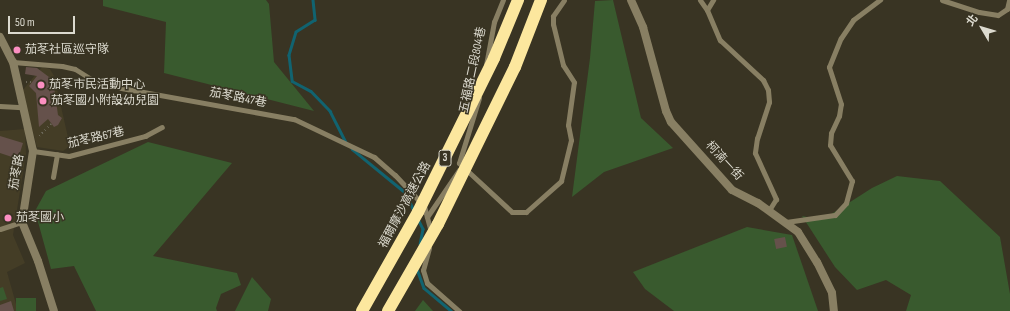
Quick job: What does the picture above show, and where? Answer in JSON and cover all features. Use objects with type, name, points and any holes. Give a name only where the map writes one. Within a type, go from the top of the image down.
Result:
[{"type":"highway","name":"福爾摩沙高速公路","points":[[362,311],[418,212],[494,58],[518,0]]},
{"type":"highway","name":"3","points":[[388,311],[445,209],[515,67],[541,0]]},
{"type":"street","name":"柯湳一街","points":[[631,0],[643,27],[666,111],[671,122],[732,190],[769,210],[798,232],[817,262],[832,293],[834,311]]},
{"type":"street","name":"茄苳路","points":[[0,38],[13,62],[33,151],[22,222]]},
{"type":"street","points":[[22,222],[38,261],[54,311]]},
{"type":"lane","name":"五福路二段804巷","points":[[462,166],[458,162],[478,103],[494,22],[503,0]]},
{"type":"lane","points":[[427,217],[462,166],[512,212],[526,212],[561,181],[571,140],[568,125],[574,82],[563,65],[553,24],[553,16],[564,0]]},
{"type":"lane","points":[[700,0],[707,10],[720,40],[763,80],[768,90],[769,102],[757,138],[755,153],[776,199],[769,210]]},
{"type":"lane","points":[[707,10],[713,0]]},
{"type":"lane","points":[[786,222],[835,215],[846,203],[852,181],[830,145],[831,133],[839,116],[841,104],[829,67],[841,38],[853,20],[880,0]]},
{"type":"lane","points":[[942,0],[979,12],[998,15],[1007,9],[1009,0]]},
{"type":"lane","name":"茄苳路47巷","points":[[13,62],[62,66],[75,69],[96,82],[120,88],[294,120],[374,157],[411,190],[424,206],[431,231],[423,270],[427,283],[459,311]]},
{"type":"lane","points":[[0,106],[22,107]]},
{"type":"lane","name":"茄苳路67巷","points":[[33,151],[69,156],[145,136],[162,127]]},
{"type":"lane","points":[[53,177],[57,154]]},
{"type":"lane","points":[[0,229],[22,222]]},
{"type":"path","points":[[24,82],[32,82]]},
{"type":"path","points":[[31,138],[40,136],[51,124]]},
{"type":"shaded area","name":"茄苳國小附設幼兒園","points":[[42,67],[50,69],[54,76],[70,146],[63,151],[37,147],[22,91]]},
{"type":"shaded area","name":"茄苳國小","points":[[25,129],[26,154],[13,235],[25,263],[7,272],[18,311],[0,311],[0,131]]},
{"type":"green space","points":[[103,0],[266,0],[269,4],[274,62],[314,111],[164,73],[166,22],[103,6]]},
{"type":"green space","points":[[613,0],[641,118],[673,148],[604,172],[572,197],[590,58],[595,1]]},
{"type":"green space","points":[[148,142],[232,163],[153,256],[237,273],[241,285],[221,294],[216,308],[217,311],[96,311],[74,266],[51,269],[35,211],[46,191]]},
{"type":"green space","points":[[897,176],[940,181],[1000,237],[1010,294],[1010,311],[906,311],[911,295],[886,280],[857,290],[835,267],[802,216],[822,220],[872,188]]},
{"type":"green space","points":[[747,227],[792,235],[818,311],[674,311],[645,289],[633,272]]},
{"type":"green space","points":[[252,277],[271,299],[268,311],[235,311]]},
{"type":"green space","points":[[3,287],[7,299],[0,301],[0,288]]},
{"type":"green space","points":[[16,298],[36,298],[36,311],[16,311]]},
{"type":"green space","points":[[423,300],[433,311],[415,311]]},
{"type":"building","name":"茄苳社區巡守隊","points":[[18,44],[22,51],[17,55],[12,48]]},
{"type":"building","points":[[26,67],[37,68],[53,80],[58,115],[62,118],[58,125],[54,127],[48,119],[39,127],[36,93],[29,86],[37,76],[25,74]]},
{"type":"building","points":[[0,136],[23,143],[18,159],[0,153]]},
{"type":"building","points":[[785,237],[787,247],[776,249],[774,239]]},
{"type":"building","points":[[11,301],[14,311],[0,311],[0,305]]},
{"type":"waterway","points":[[313,0],[315,20],[296,32],[289,55],[292,81],[311,91],[330,111],[346,142]]},
{"type":"waterway","points":[[352,149],[406,193],[414,211]]},
{"type":"waterway","points":[[418,219],[423,229],[420,244]]},
{"type":"waterway","points":[[417,269],[424,288],[451,311]]},
{"type":"place","name":"茄苳社區巡守隊","points":[[17,50]]},
{"type":"place","name":"茄苳市民活動中心","points":[[41,85]]},
{"type":"place","name":"茄苳國小附設幼兒園","points":[[43,101]]},
{"type":"place","name":"茄苳國小","points":[[8,218]]}]
